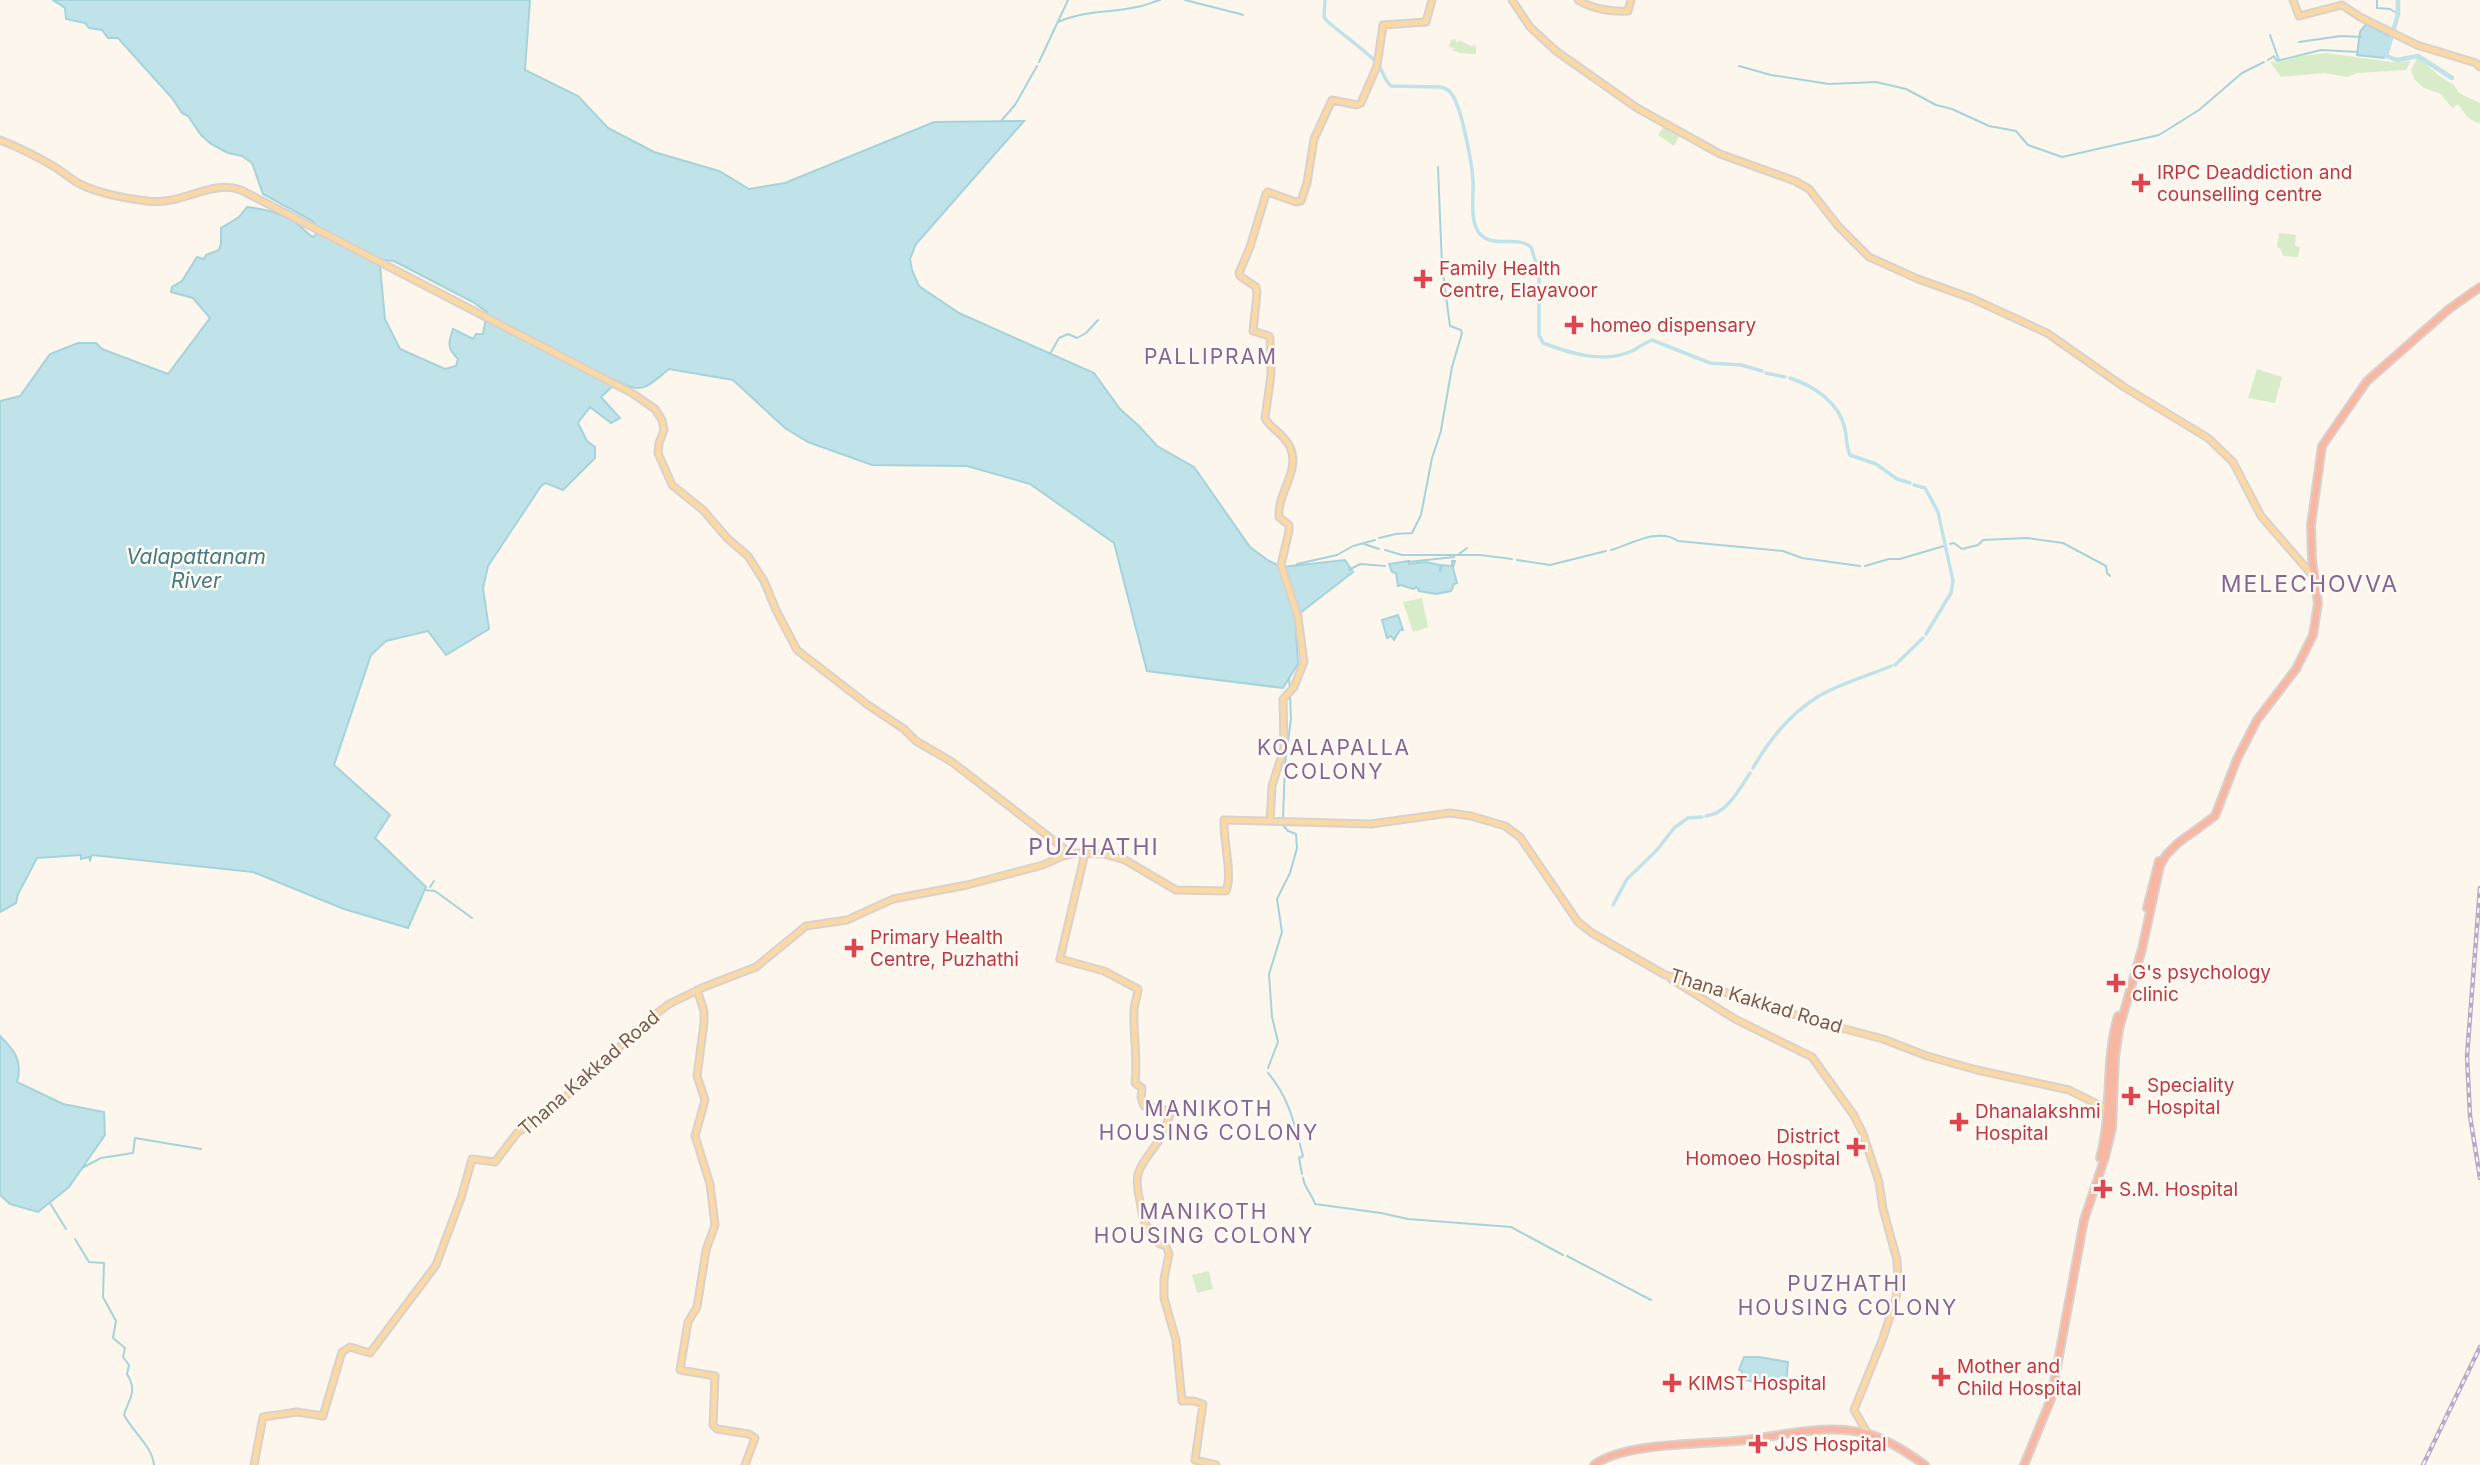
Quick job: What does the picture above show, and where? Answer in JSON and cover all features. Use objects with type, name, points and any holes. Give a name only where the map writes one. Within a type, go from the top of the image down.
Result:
[{"type":"highway","points":[[2022,1465],[2047,1407],[2079,1222],[2101,1155],[2111,1110],[2110,1059],[2113,1031],[2137,953],[2157,865],[2164,852],[2212,814],[2252,723],[2296,665],[2313,628],[2318,603],[2311,525],[2322,446],[2367,381],[2478,288]]},
{"type":"highway","points":[[1597,1464],[1669,1448],[1743,1443],[1817,1433],[1845,1433],[1871,1436],[1923,1465]]},
{"type":"main road","points":[[1270,821],[1274,778],[1284,748],[1283,703],[1304,662],[1298,617],[1281,562],[1289,526],[1281,519],[1279,510],[1291,471],[1292,453],[1282,434],[1267,423],[1265,418],[1271,375],[1270,339],[1269,335],[1253,331],[1256,288],[1239,273],[1266,194],[1268,192],[1296,202],[1301,201],[1307,183],[1314,139],[1332,100],[1359,105],[1373,78],[1383,25],[1426,22],[1432,0]]},
{"type":"main road","points":[[1520,0],[1514,3],[1530,27],[1557,52],[1637,108],[1720,154],[1795,181],[1809,189],[1838,226],[1869,257],[1918,279],[1971,298],[2047,333],[2124,387],[2208,438],[2233,463],[2261,516],[2314,578]]},
{"type":"main road","points":[[1578,0],[1587,5],[1623,12],[1628,11],[1631,0]]},
{"type":"main road","points":[[2293,0],[2299,16],[2342,5],[2419,46],[2476,63],[2480,67]]},
{"type":"main road","points":[[0,140],[40,158],[80,184],[148,202],[169,202],[211,189],[231,187],[632,393],[655,410],[664,426],[658,453],[672,485],[703,510],[748,556],[764,581],[797,650],[867,705],[904,729],[916,741],[952,762],[1071,854]]},
{"type":"main road","points":[[2305,569],[2313,567]]},
{"type":"main road","name":"Thana Kakkad Road","points":[[254,1465],[263,1417],[297,1412],[323,1416],[342,1352],[350,1347],[370,1353],[436,1265],[461,1198],[472,1158],[495,1162],[517,1133],[562,1100],[600,1067],[629,1036],[669,1004],[756,967],[806,926],[847,920],[893,899],[967,885],[1042,865],[1071,854],[1104,854],[1125,860],[1176,890],[1219,893],[1226,891],[1224,820],[1371,824],[1450,813],[1505,826],[1520,837],[1578,922],[1592,933],[1665,975],[1687,979],[1815,1021],[1883,1039],[1927,1056],[2069,1090],[2111,1110]]},
{"type":"main road","points":[[1085,853],[1060,959],[1104,971],[1138,989],[1134,1008],[1137,1042],[1135,1083],[1142,1088],[1144,1106],[1171,1111],[1160,1139],[1141,1164],[1136,1188],[1144,1223],[1154,1239],[1160,1245],[1166,1246],[1169,1254],[1164,1279],[1164,1298],[1176,1340],[1182,1401],[1203,1404],[1195,1460],[1216,1465]]},
{"type":"main road","points":[[1665,975],[1735,1019],[1812,1057],[1862,1130],[1879,1182],[1882,1209],[1898,1271],[1894,1305],[1854,1410],[1871,1436]]},
{"type":"main road","points":[[697,990],[704,1011],[697,1076],[705,1100],[695,1136],[710,1184],[715,1225],[706,1250],[697,1307],[688,1322],[680,1370],[715,1376],[713,1426],[755,1438],[745,1465]]},
{"type":"green space","points":[[1455,39],[1457,43],[1459,40],[1471,46],[1476,45],[1476,54],[1452,50],[1455,48],[1449,47],[1451,40]]},
{"type":"green space","points":[[2326,53],[2392,62],[2411,61],[2406,70],[2357,73],[2347,77],[2324,73],[2281,77],[2270,62]]},
{"type":"green space","points":[[2417,58],[2454,85],[2459,93],[2480,103],[2480,123],[2470,119],[2458,104],[2452,108],[2441,94],[2424,88],[2415,80],[2411,70]]},
{"type":"green space","points":[[1664,126],[1680,135],[1674,146],[1658,135]]},
{"type":"green space","points":[[2279,233],[2296,235],[2295,246],[2300,247],[2298,257],[2283,256],[2281,249],[2277,247]]},
{"type":"green space","points":[[2257,369],[2282,377],[2275,403],[2248,398]]},
{"type":"green space","points":[[1422,598],[1428,627],[1413,632],[1403,602]]},
{"type":"green space","points":[[1209,1271],[1213,1289],[1197,1293],[1192,1275]]},
{"type":"water","name":"Valapattanam River","points":[[53,0],[530,0],[525,70],[578,96],[608,128],[654,152],[719,171],[749,189],[785,183],[934,122],[1024,121],[916,244],[910,259],[919,286],[959,313],[1094,373],[1120,409],[1157,446],[1194,467],[1250,547],[1269,561],[1282,567],[1345,560],[1353,572],[1295,617],[1298,664],[1283,688],[1147,671],[1114,543],[1030,484],[967,466],[872,465],[808,442],[785,428],[733,380],[669,369],[645,387],[634,388],[618,381],[601,397],[620,418],[611,423],[590,407],[578,423],[587,441],[595,447],[595,458],[563,490],[546,483],[541,486],[488,566],[483,588],[489,629],[446,655],[428,631],[386,641],[371,655],[334,765],[390,815],[375,838],[426,887],[408,928],[344,909],[253,872],[92,855],[90,860],[89,857],[81,859],[81,855],[37,858],[16,903],[0,912],[0,401],[20,396],[50,354],[78,343],[96,343],[102,349],[168,374],[210,318],[193,298],[171,292],[172,287],[182,281],[197,257],[204,259],[206,255],[219,250],[221,228],[239,217],[247,207],[282,215],[313,237],[318,233],[318,227],[311,220],[263,194],[252,163],[242,156],[228,153],[211,144],[201,135],[188,116],[182,113],[172,98],[118,38],[108,38],[102,30],[66,19],[65,8]],"holes":[[[385,260],[394,261],[487,312],[483,334],[476,334],[473,339],[453,329],[449,345],[458,359],[456,366],[445,369],[400,349],[385,319],[380,266]]]},
{"type":"water","points":[[2366,24],[2391,37],[2384,58],[2357,55],[2360,32]]},
{"type":"water","points":[[1409,561],[1409,564],[1426,562],[1440,565],[1440,572],[1442,565],[1452,566],[1452,561],[1455,561],[1453,568],[1457,583],[1451,591],[1436,594],[1419,591],[1417,587],[1413,589],[1398,586],[1396,573],[1392,572],[1389,564]]},
{"type":"water","points":[[1398,615],[1403,630],[1400,630],[1394,640],[1391,636],[1387,638],[1382,620]]},
{"type":"water","points":[[0,1036],[18,1062],[17,1082],[63,1104],[104,1112],[105,1135],[69,1187],[38,1212],[10,1204],[0,1195]]},
{"type":"water","points":[[1744,1357],[1788,1362],[1786,1385],[1741,1379],[1742,1371],[1739,1370]]},
{"type":"waterway","points":[[1039,62],[1068,0]]},
{"type":"waterway","points":[[1058,22],[1078,15],[1140,6],[1160,0]]},
{"type":"waterway","points":[[1185,0],[1236,13]]},
{"type":"waterway","points":[[1325,0],[1324,17],[1327,21],[1376,62],[1391,86],[1440,87],[1452,94],[1460,113],[1469,150],[1474,222],[1480,234],[1492,241],[1519,242],[1531,247],[1539,273],[1539,335],[1543,343],[1587,356],[1610,357],[1632,351],[1652,340],[1710,363],[1741,365],[1762,371]]},
{"type":"waterway","points":[[2377,0],[2377,8],[2390,9],[2398,14]]},
{"type":"waterway","points":[[2398,0],[2398,14],[2386,56],[2397,60],[2418,56],[2452,78]]},
{"type":"waterway","points":[[1237,13],[1243,15]]},
{"type":"waterway","points":[[2270,35],[2279,60]]},
{"type":"waterway","points":[[2299,42],[2341,36],[2361,37]]},
{"type":"waterway","points":[[2268,60],[2274,56],[2277,61],[2321,50],[2358,52]]},
{"type":"waterway","points":[[1739,66],[1771,75],[1829,84],[1876,82],[1906,89],[1936,105],[1952,109],[1989,126],[2016,131],[2028,145],[2062,157],[2159,135],[2199,110],[2242,73],[2264,62]]},
{"type":"waterway","points":[[1001,121],[1015,105],[1037,66]]},
{"type":"waterway","points":[[1438,167],[1442,266],[1450,326],[1462,333],[1452,367],[1441,430]]},
{"type":"waterway","points":[[1050,354],[1059,338],[1068,334],[1077,338],[1098,320]]},
{"type":"waterway","points":[[1766,373],[1785,377]]},
{"type":"waterway","points":[[1790,378],[1808,386],[1831,403],[1842,419],[1850,455],[1876,464],[1897,479],[1910,483]]},
{"type":"waterway","points":[[1379,538],[1412,533],[1421,515],[1432,458],[1441,431]]},
{"type":"waterway","points":[[1914,485],[1925,488],[1938,512],[1953,581],[1951,593],[1926,634]]},
{"type":"waterway","points":[[1611,550],[1645,538],[1662,536],[1678,541],[1783,551],[1802,558],[1860,566]]},
{"type":"waterway","points":[[1950,544],[1954,543],[1962,549],[1978,545],[1983,540],[2027,538],[2063,543],[2106,566],[2110,576]]},
{"type":"waterway","points":[[1297,564],[1337,555],[1353,546],[1375,540]]},
{"type":"waterway","points":[[1364,544],[1379,549]]},
{"type":"waterway","points":[[1865,566],[1944,546]]},
{"type":"waterway","points":[[1459,554],[1467,548]]},
{"type":"waterway","points":[[1385,550],[1402,555],[1480,555],[1512,559]]},
{"type":"waterway","points":[[1517,560],[1550,565],[1606,551]]},
{"type":"waterway","points":[[1408,562],[1454,557]]},
{"type":"waterway","points":[[1349,570],[1360,564],[1385,566]]},
{"type":"waterway","points":[[1895,665],[1923,638]]},
{"type":"waterway","points":[[1753,768],[1766,747],[1799,710],[1836,687],[1891,666]]},
{"type":"waterway","points":[[1289,678],[1290,690]]},
{"type":"waterway","points":[[1283,819],[1285,764],[1291,719],[1290,695]]},
{"type":"waterway","points":[[1706,816],[1727,805],[1750,773]]},
{"type":"waterway","points":[[1613,905],[1627,879],[1657,850],[1674,828],[1688,818],[1702,817]]},
{"type":"waterway","points":[[1268,1068],[1278,1042],[1272,1017],[1269,974],[1282,932],[1277,899],[1290,873],[1297,848],[1296,834],[1283,825]]},
{"type":"waterway","points":[[430,887],[434,881]]},
{"type":"waterway","points":[[425,890],[435,891],[472,918]]},
{"type":"waterway","points":[[1268,1073],[1290,1112],[1303,1156],[1299,1158],[1302,1174]]},
{"type":"waterway","points":[[82,1168],[101,1158],[133,1153],[135,1138],[201,1149]]},
{"type":"waterway","points":[[1303,1178],[1315,1204],[1408,1219],[1511,1227],[1563,1255]]},
{"type":"waterway","points":[[50,1203],[66,1229]]},
{"type":"waterway","points":[[75,1239],[89,1262],[104,1263],[103,1297],[116,1321],[113,1338],[125,1348],[123,1357],[129,1365],[127,1374],[132,1386],[132,1395],[124,1415],[146,1445],[154,1465]]},
{"type":"waterway","points":[[1567,1256],[1651,1300]]},
{"type":"railway","points":[[2480,888],[2467,1056],[2470,1116],[2480,1178]]},
{"type":"railway","points":[[2423,1465],[2480,1347]]},
{"type":"place","name":"IRPC Deaddiction and counselling centre","points":[[2141,183]]},
{"type":"place","name":"Family Health Centre, Elayavoor","points":[[1423,279]]},
{"type":"place","name":"homeo dispensary","points":[[1574,325]]},
{"type":"place","name":"Primary Health Centre, Puzhathi","points":[[854,948]]},
{"type":"place","name":"G's psychology clinic","points":[[2116,983]]},
{"type":"place","name":"Speciality Hospital","points":[[2131,1096]]},
{"type":"place","name":"Dhanalakshmi Hospital","points":[[1959,1122]]},
{"type":"place","name":"District Homoeo Hospital","points":[[1856,1147]]},
{"type":"place","name":"S.M. Hospital","points":[[2103,1189]]},
{"type":"place","name":"Mother and Child Hospital","points":[[1941,1377]]},
{"type":"place","name":"KIMST Hospital","points":[[1672,1383]]},
{"type":"place","name":"JJS Hospital","points":[[1758,1444]]},
{"type":"district","name":"PALLIPRAM","points":[[1211,356]]},
{"type":"district","name":"MELECHOVVA","points":[[2310,584]]},
{"type":"district","name":"KOALAPALLA COLONY","points":[[1334,759]]},
{"type":"district","name":"PUZHATHI","points":[[1094,847]]},
{"type":"district","name":"MANIKOTH HOUSING COLONY","points":[[1209,1120]]},
{"type":"district","name":"MANIKOTH HOUSING COLONY","points":[[1204,1223]]},
{"type":"district","name":"PUZHATHI HOUSING COLONY","points":[[1848,1295]]}]
